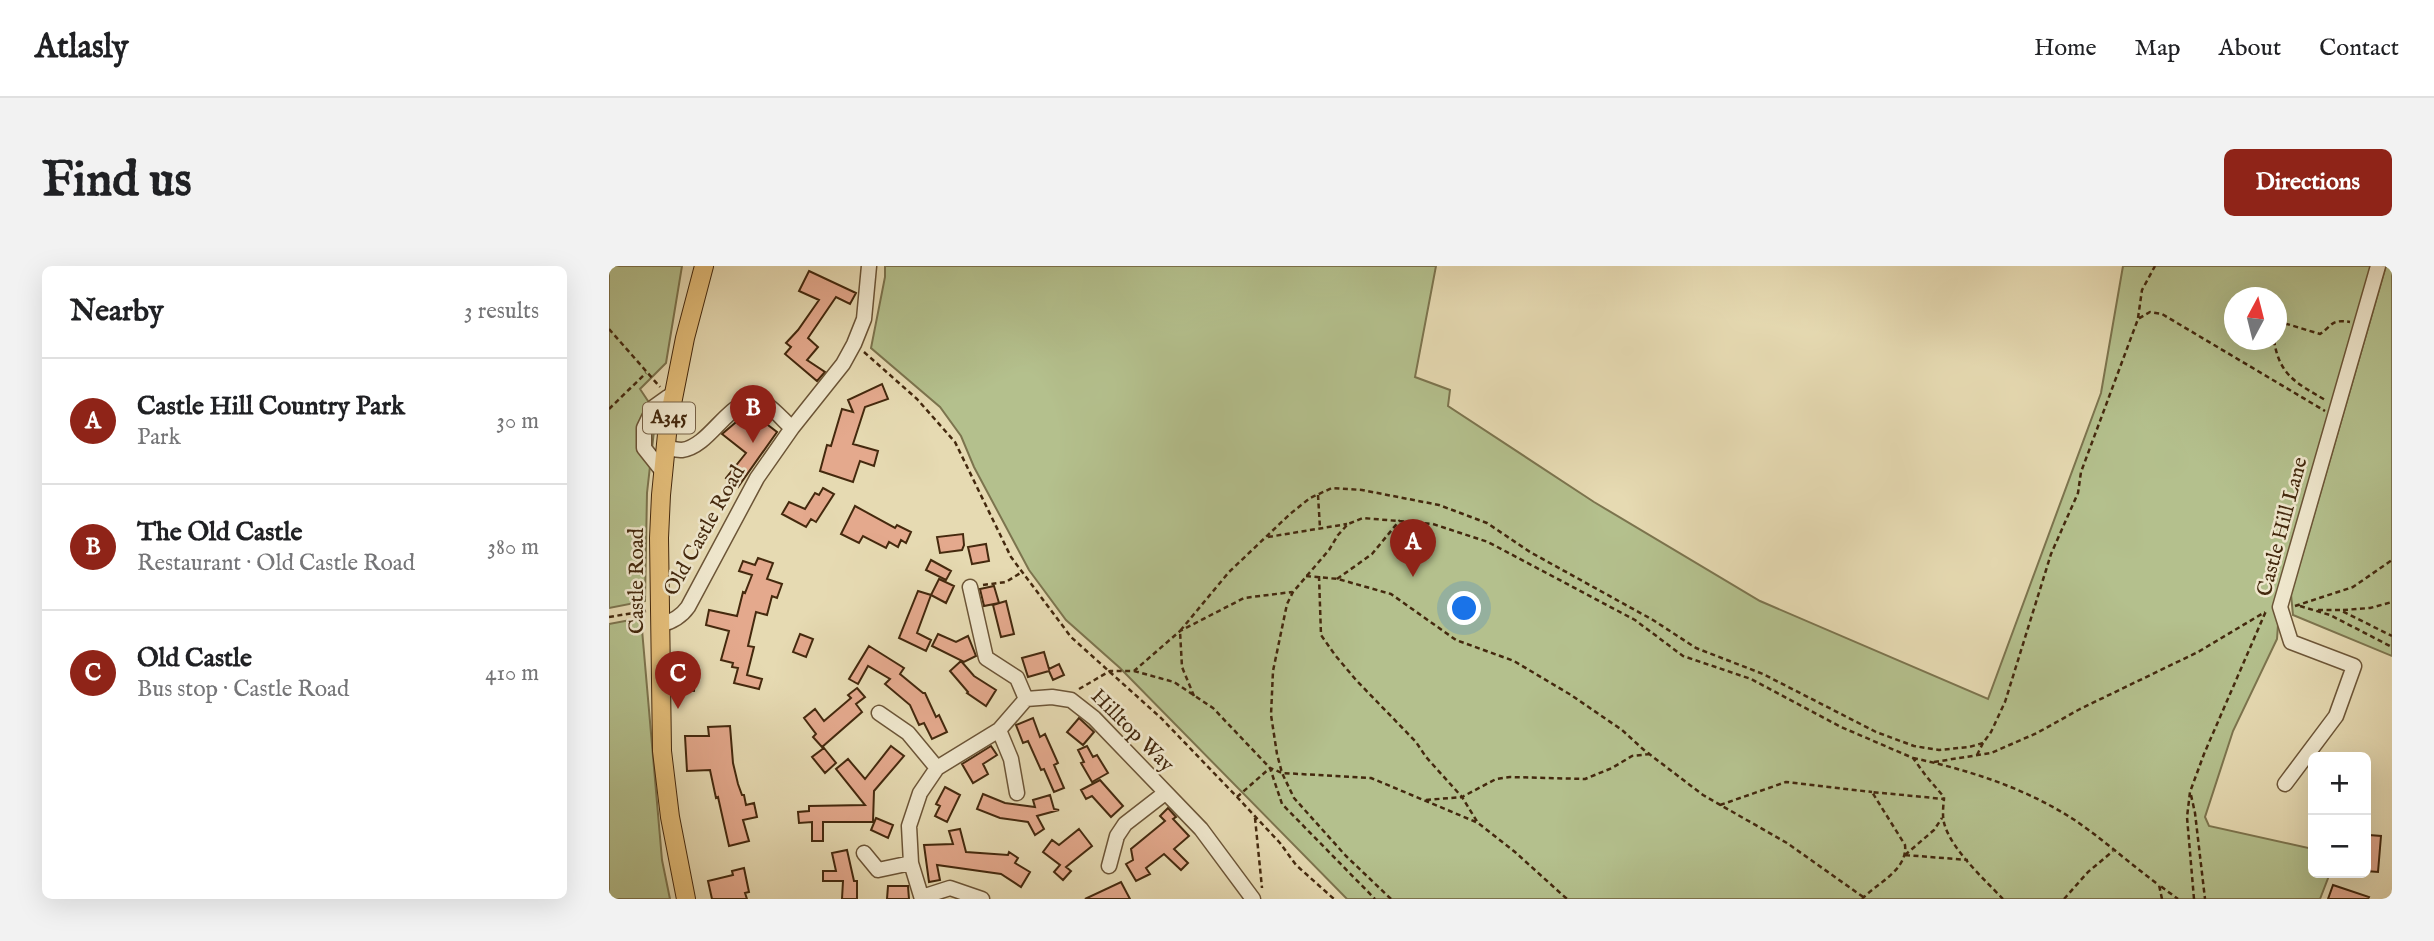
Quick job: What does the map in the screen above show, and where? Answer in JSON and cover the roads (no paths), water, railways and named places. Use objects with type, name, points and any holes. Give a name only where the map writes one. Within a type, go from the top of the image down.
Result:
[{"type":"main road","name":"Castle Road","points":[[686,899],[670,817],[662,751],[659,538],[665,447],[676,379],[704,266]]},
{"type":"street","name":"Old Castle Road","points":[[660,617],[670,623],[688,607],[758,478],[792,428],[843,364],[864,319],[869,266]]},
{"type":"street","name":"Castle Hill Lane","points":[[2285,784],[2336,716],[2354,666],[2291,642],[2273,609],[2378,266]]},
{"type":"street","points":[[663,472],[644,448],[644,428],[654,407],[668,397]]},
{"type":"street","points":[[665,447],[682,450],[703,440],[738,405],[753,400],[767,405],[792,428]]},
{"type":"street","points":[[969,587],[986,658],[1017,678],[1027,699],[999,730],[937,768],[920,793],[909,826],[911,863],[922,898],[950,888],[982,899]]},
{"type":"street","name":"Hilltop Way","points":[[1027,699],[1052,697],[1071,700],[1094,718],[1201,829],[1253,899]]},
{"type":"street","points":[[879,713],[908,733],[937,768]]},
{"type":"street","points":[[999,730],[1011,759],[1017,793]]},
{"type":"street","name":"Hilltop Way","points":[[1109,866],[1117,836],[1125,824],[1164,793]]},
{"type":"street","points":[[864,853],[876,877],[911,863]]},
{"type":"place","name":"The Old Castle","points":[[753,443]]},
{"type":"place","name":"Castle Hill Country Park","points":[[1413,577]]},
{"type":"place","name":"Old Castle","points":[[678,709]]}]
